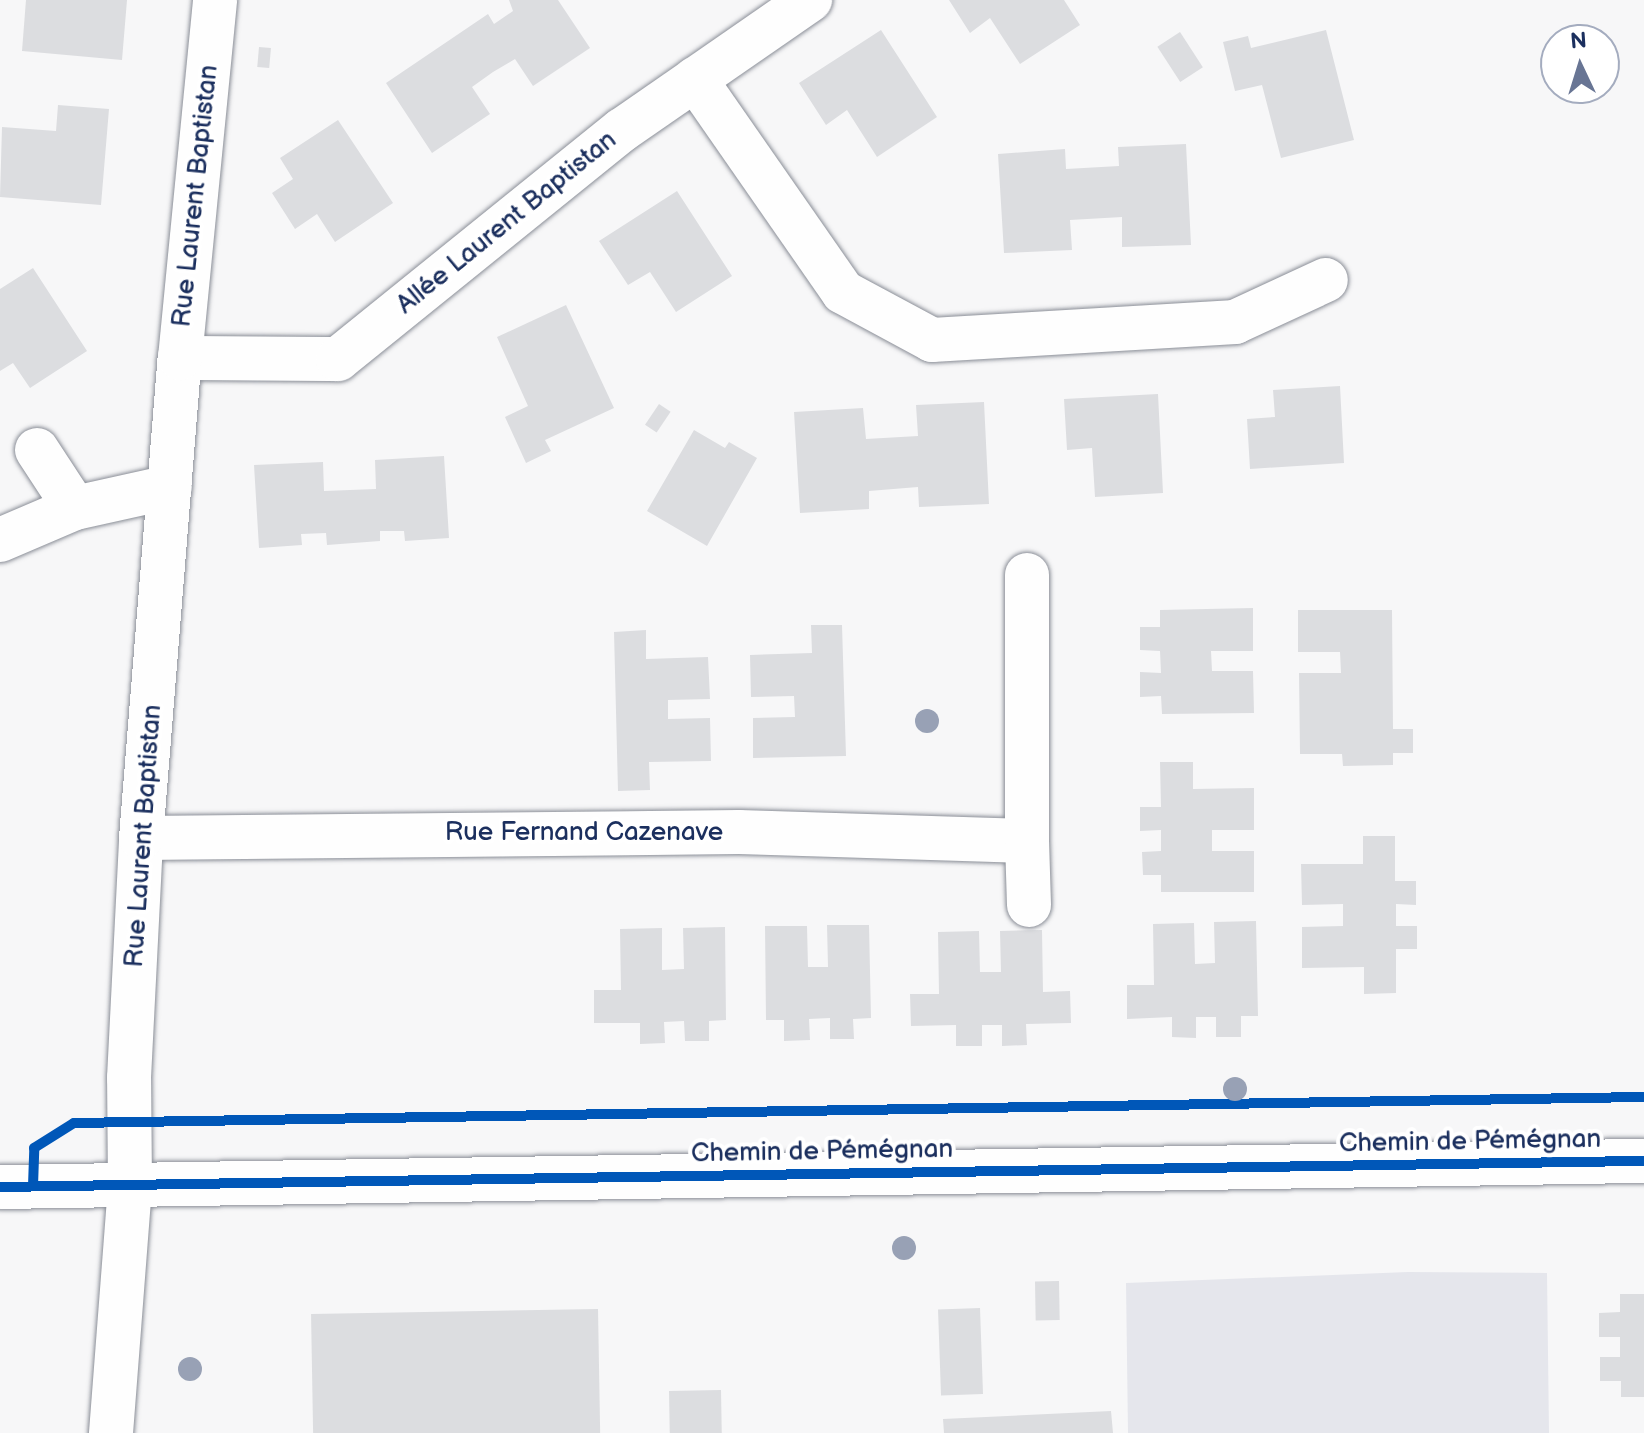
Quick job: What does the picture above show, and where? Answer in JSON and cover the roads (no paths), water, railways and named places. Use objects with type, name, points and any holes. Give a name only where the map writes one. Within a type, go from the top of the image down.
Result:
[{"type":"street","name":"Rue Laurent Baptistan","points":[[111,1433],[130,1185],[129,1078],[141,838],[180,358],[215,0]]},
{"type":"street","name":"Allée Laurent Baptistan","points":[[180,358],[338,359],[622,130],[810,0]]},
{"type":"street","points":[[695,79],[843,292],[932,340],[1235,322],[1326,280]]},
{"type":"street","points":[[37,450],[75,508]]},
{"type":"street","points":[[0,540],[75,508],[170,487]]},
{"type":"street","points":[[1027,575],[1029,905]]},
{"type":"street","name":"Rue Fernand Cazenave","points":[[141,838],[739,832],[1027,841]]},
{"type":"street","name":"Chemin de Pémégnan","points":[[0,1187],[1644,1161]]}]
